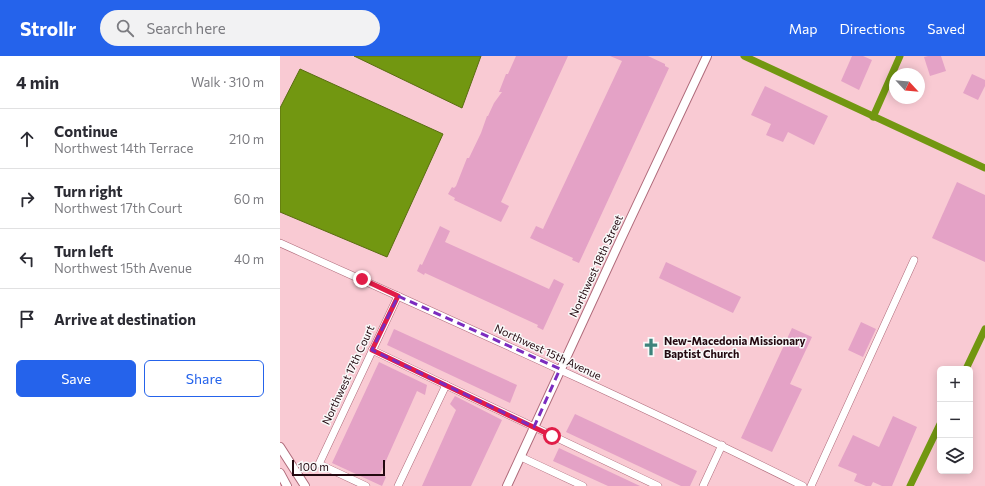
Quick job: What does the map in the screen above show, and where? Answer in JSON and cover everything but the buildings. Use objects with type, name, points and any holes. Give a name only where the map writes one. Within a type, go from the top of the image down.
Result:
[{"type":"street","name":"Northwest 18th Street","points":[[508,486],[560,369],[707,56]]},
{"type":"street","name":"Northwest 15th Avenue","points":[[280,243],[560,369],[804,486]]},
{"type":"street","points":[[811,486],[914,260]]},
{"type":"street","name":"Northwest 17th Court","points":[[366,486],[319,464],[398,296]]},
{"type":"street","points":[[372,350],[658,486]]},
{"type":"street","points":[[398,486],[446,385]]},
{"type":"street","points":[[703,486],[722,446]]},
{"type":"street","points":[[280,447],[305,486]]},
{"type":"street","points":[[521,457],[583,486]]},
{"type":"street","points":[[280,473],[287,486]]},
{"type":"highlighted area","points":[[398,296],[560,369],[534,427],[372,350]]},
{"type":"shaded area","points":[[354,56],[481,56],[462,108]]},
{"type":"shaded area","points":[[300,69],[443,134],[387,257],[280,212],[280,108]]},
{"type":"waterway","points":[[744,56],[985,168]]},
{"type":"waterway","points":[[873,117],[900,56]]},
{"type":"waterway","points":[[967,366],[985,329]]},
{"type":"waterway","points":[[910,486],[937,430]]},
{"type":"place","name":"New-Macedonia Missionary Baptist Church","points":[[651,347]]},
{"type":"route","points":[[362,279],[398,296],[372,350],[552,436]]}]
